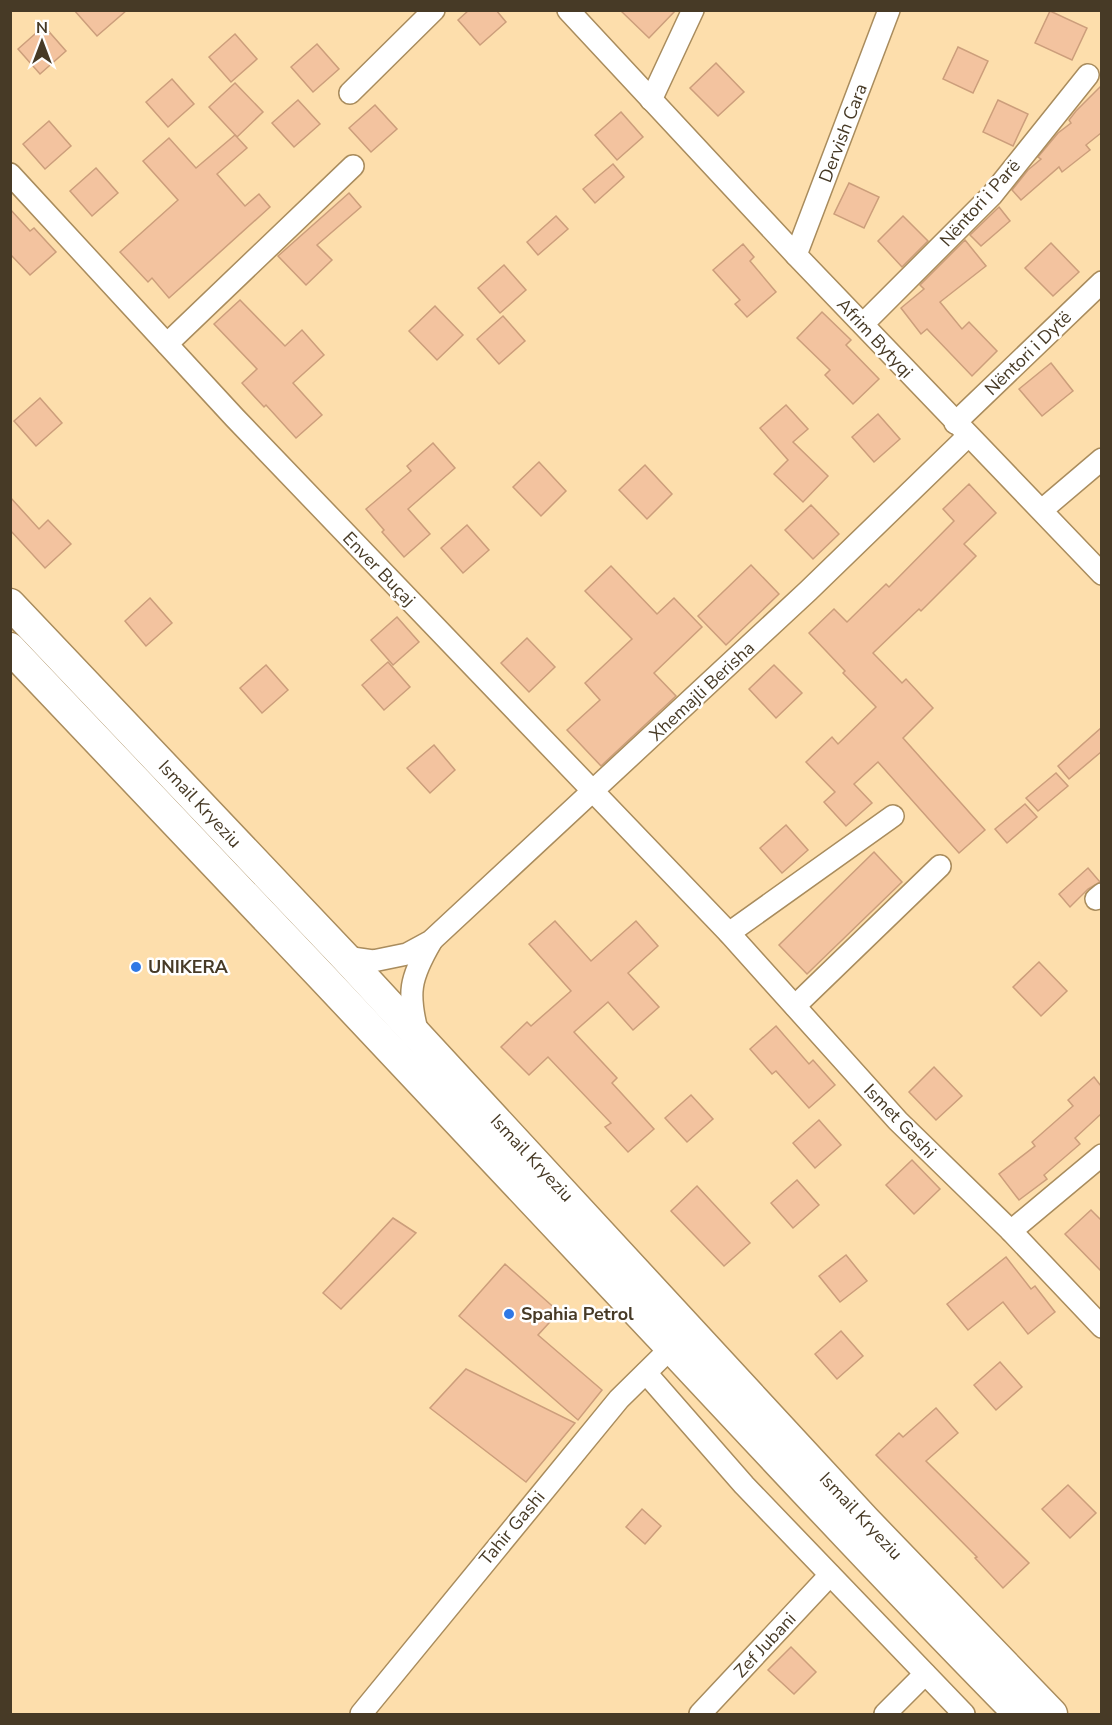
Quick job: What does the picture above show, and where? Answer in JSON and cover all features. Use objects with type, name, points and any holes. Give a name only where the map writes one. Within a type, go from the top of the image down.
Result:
[{"type":"main road","name":"Ismail Kryeziu","points":[[10,604],[418,1035],[680,1338],[833,1522],[1019,1714]]},
{"type":"main road","name":"Ismail Kryeziu","points":[[10,648],[276,927],[357,1016],[920,1578],[1052,1714]]},
{"type":"street","points":[[350,93],[434,10]]},
{"type":"street","points":[[651,100],[693,10]]},
{"type":"street","name":"Dervish Cara","points":[[796,255],[889,10]]},
{"type":"street","name":"Afrim Bytyqi","points":[[574,13],[651,100],[796,255],[1101,574]]},
{"type":"street","name":"Nëntori i Parë","points":[[863,324],[992,195],[1088,75]]},
{"type":"street","points":[[167,344],[353,166]]},
{"type":"street","name":"Enver Buçaj","points":[[10,174],[243,426],[594,792]]},
{"type":"street","name":"Nëntori i Dytë","points":[[961,430],[1101,282]]},
{"type":"street","name":"Xhemajli Berisha","points":[[345,957],[373,961],[407,954],[431,941],[808,591],[961,430]]},
{"type":"street","points":[[1042,510],[1101,459]]},
{"type":"street","name":"Ismet Gashi","points":[[594,792],[729,933],[898,1121],[1011,1231],[1101,1327]]},
{"type":"street","points":[[729,933],[893,816]]},
{"type":"street","points":[[795,1006],[940,866]]},
{"type":"street","name":"Xhemajli Berisha","points":[[418,1035],[411,1008],[412,985],[417,966],[431,941]]},
{"type":"street","points":[[1011,1231],[1101,1155]]},
{"type":"street","name":"Tahir Gashi","points":[[361,1714],[619,1399],[680,1338]]},
{"type":"street","points":[[646,1373],[744,1485],[964,1714]]},
{"type":"street","name":"Zef Jubani","points":[[700,1714],[830,1575]]},
{"type":"street","points":[[885,1714],[925,1674]]},
{"type":"building","points":[[74,10],[127,10],[97,36]]},
{"type":"building","points":[[469,10],[496,10],[506,22],[480,45],[458,20]]},
{"type":"building","points":[[620,10],[676,10],[649,38]]},
{"type":"building","points":[[1050,11],[1087,28],[1072,60],[1035,43]]},
{"type":"building","points":[[44,26],[66,51],[40,74],[18,49]]},
{"type":"building","points":[[235,34],[257,59],[231,82],[209,57]]},
{"type":"building","points":[[317,44],[339,69],[313,92],[291,67]]},
{"type":"building","points":[[958,47],[988,61],[973,93],[943,79]]},
{"type":"building","points":[[716,63],[744,92],[718,116],[690,88]]},
{"type":"building","points":[[172,79],[194,104],[168,127],[146,102]]},
{"type":"building","points":[[235,83],[263,112],[237,137],[209,107]]},
{"type":"building","points":[[1101,86],[1101,133],[1086,145],[1090,150],[1062,172],[1059,167],[1021,200],[1012,190],[1028,170],[1041,159],[1038,157],[1058,133],[1071,123],[1069,120],[1076,111]]},
{"type":"building","points":[[298,100],[320,124],[294,147],[272,123]]},
{"type":"building","points":[[998,100],[1028,114],[1013,146],[983,132]]},
{"type":"building","points":[[375,105],[397,129],[371,152],[349,128]]},
{"type":"building","points":[[621,112],[643,137],[617,160],[595,135]]},
{"type":"building","points":[[49,121],[71,146],[45,169],[23,144]]},
{"type":"building","points":[[235,135],[247,148],[217,174],[245,206],[259,194],[270,207],[169,298],[152,278],[148,282],[120,252],[178,200],[143,161],[169,138],[196,168]]},
{"type":"building","points":[[613,164],[624,177],[595,203],[583,189]]},
{"type":"building","points":[[96,168],[118,193],[92,216],[70,191]]},
{"type":"building","points":[[849,183],[879,197],[864,228],[834,214]]},
{"type":"building","points":[[349,193],[361,207],[317,245],[332,260],[306,285],[278,256]]},
{"type":"building","points":[[999,207],[1010,221],[981,246],[970,235]]},
{"type":"building","points":[[10,209],[30,231],[34,228],[56,252],[30,275],[10,254]]},
{"type":"building","points":[[556,216],[568,229],[538,255],[527,242]]},
{"type":"building","points":[[903,216],[928,241],[902,267],[878,241]]},
{"type":"building","points":[[965,240],[986,266],[940,302],[962,329],[969,322],[997,351],[972,376],[927,329],[921,334],[901,308],[924,289],[920,285]]},
{"type":"building","points":[[1051,243],[1079,272],[1053,296],[1025,268]]},
{"type":"building","points":[[743,244],[754,257],[750,261],[776,292],[747,317],[735,304],[740,300],[713,270]]},
{"type":"building","points":[[504,265],[526,290],[500,313],[478,288]]},
{"type":"building","points":[[240,300],[285,346],[302,330],[324,355],[293,383],[322,415],[296,438],[242,383],[257,369],[214,324]]},
{"type":"building","points":[[435,306],[463,335],[437,360],[409,331]]},
{"type":"building","points":[[822,312],[851,340],[846,345],[879,379],[853,404],[825,375],[830,370],[797,338]]},
{"type":"building","points":[[503,316],[525,341],[499,364],[477,339]]},
{"type":"building","points":[[1051,363],[1073,391],[1042,416],[1019,389]]},
{"type":"building","points":[[40,398],[62,423],[36,446],[14,421]]},
{"type":"building","points":[[786,405],[808,429],[793,442],[828,476],[803,502],[774,474],[788,460],[760,428]]},
{"type":"building","points":[[878,414],[900,439],[874,462],[852,437]]},
{"type":"building","points":[[433,443],[455,468],[408,509],[430,534],[404,557],[366,509],[411,471],[407,466]]},
{"type":"building","points":[[539,462],[566,491],[541,516],[513,487]]},
{"type":"building","points":[[645,465],[672,494],[647,519],[619,490]]},
{"type":"building","points":[[969,484],[996,513],[964,544],[976,556],[921,611],[919,609],[873,653],[902,683],[906,679],[933,708],[903,738],[985,830],[959,853],[878,762],[854,784],[872,803],[846,826],[824,802],[835,792],[806,762],[832,737],[838,744],[876,707],[809,633],[834,609],[847,622],[886,584],[889,587],[954,521],[943,509]]},
{"type":"building","points":[[10,497],[39,529],[48,520],[71,544],[45,568],[10,530]]},
{"type":"building","points":[[811,505],[839,534],[813,559],[785,530]]},
{"type":"building","points":[[467,525],[489,550],[463,573],[441,548]]},
{"type":"building","points":[[751,565],[779,594],[726,645],[698,616]]},
{"type":"building","points":[[611,566],[657,614],[674,598],[702,627],[654,673],[676,696],[601,766],[567,730],[600,700],[585,683],[632,639],[585,591]]},
{"type":"building","points":[[150,598],[172,623],[146,646],[125,621]]},
{"type":"building","points":[[397,617],[419,642],[393,665],[371,640]]},
{"type":"building","points":[[527,638],[555,667],[529,692],[501,663]]},
{"type":"building","points":[[388,662],[410,687],[384,710],[362,685]]},
{"type":"building","points":[[266,665],[288,690],[262,713],[240,688]]},
{"type":"building","points":[[774,665],[802,693],[776,718],[749,689]]},
{"type":"building","points":[[1101,728],[1101,752],[1069,779],[1058,766]]},
{"type":"building","points":[[434,745],[455,770],[430,793],[407,768]]},
{"type":"building","points":[[1056,773],[1068,786],[1038,811],[1026,798]]},
{"type":"building","points":[[1025,804],[1037,817],[1007,843],[995,829]]},
{"type":"building","points":[[786,825],[808,850],[782,873],[760,848]]},
{"type":"building","points":[[874,852],[902,882],[807,974],[779,945]]},
{"type":"building","points":[[1088,868],[1100,882],[1088,889],[1070,907],[1059,894]]},
{"type":"building","points":[[555,921],[591,961],[636,921],[658,946],[628,973],[659,1007],[633,1030],[608,1002],[574,1032],[617,1078],[612,1083],[654,1129],[628,1152],[605,1127],[611,1123],[548,1057],[529,1075],[501,1047],[527,1022],[531,1026],[571,991],[529,944]]},
{"type":"building","points":[[1039,962],[1067,991],[1041,1016],[1013,987]]},
{"type":"building","points":[[776,1026],[809,1064],[813,1060],[835,1085],[809,1108],[776,1071],[772,1074],[750,1049]]},
{"type":"building","points":[[934,1067],[962,1096],[936,1120],[909,1092]]},
{"type":"building","points":[[1094,1077],[1101,1086],[1101,1114],[1075,1138],[1080,1144],[1044,1175],[1047,1179],[1019,1200],[999,1174],[1035,1146],[1032,1142],[1073,1106],[1068,1100]]},
{"type":"building","points":[[691,1095],[713,1119],[687,1142],[665,1118]]},
{"type":"building","points":[[819,1120],[841,1145],[815,1168],[793,1143]]},
{"type":"building","points":[[912,1160],[940,1189],[914,1214],[886,1185]]},
{"type":"building","points":[[797,1180],[819,1205],[793,1228],[771,1203]]},
{"type":"building","points":[[697,1186],[750,1243],[724,1266],[671,1211]]},
{"type":"building","points":[[1091,1210],[1101,1220],[1101,1271],[1065,1234]]},
{"type":"building","points":[[393,1218],[416,1233],[341,1309],[323,1293]]},
{"type":"building","points":[[846,1255],[867,1281],[840,1302],[819,1276]]},
{"type":"building","points":[[1006,1257],[1031,1289],[1035,1286],[1055,1312],[1028,1334],[1003,1302],[968,1330],[947,1304]]},
{"type":"building","name":"Spahia Petrol","points":[[505,1264],[559,1312],[538,1335],[602,1390],[578,1420],[459,1316]]},
{"type":"building","points":[[841,1331],[863,1356],[837,1379],[815,1354]]},
{"type":"building","points":[[1000,1362],[1022,1387],[996,1410],[974,1385]]},
{"type":"building","points":[[466,1369],[575,1423],[526,1482],[430,1408]]},
{"type":"building","points":[[936,1408],[958,1433],[926,1461],[1029,1563],[1003,1588],[975,1558],[977,1557],[876,1455],[899,1433],[903,1437]]},
{"type":"building","points":[[1068,1485],[1096,1513],[1070,1538],[1042,1509]]},
{"type":"building","points":[[642,1509],[661,1526],[645,1544],[626,1527]]},
{"type":"building","points":[[791,1647],[816,1672],[794,1694],[768,1670]]},
{"type":"place","name":"UNIKERA","points":[[136,967]]},
{"type":"place","name":"Spahia Petrol","points":[[509,1314]]}]
